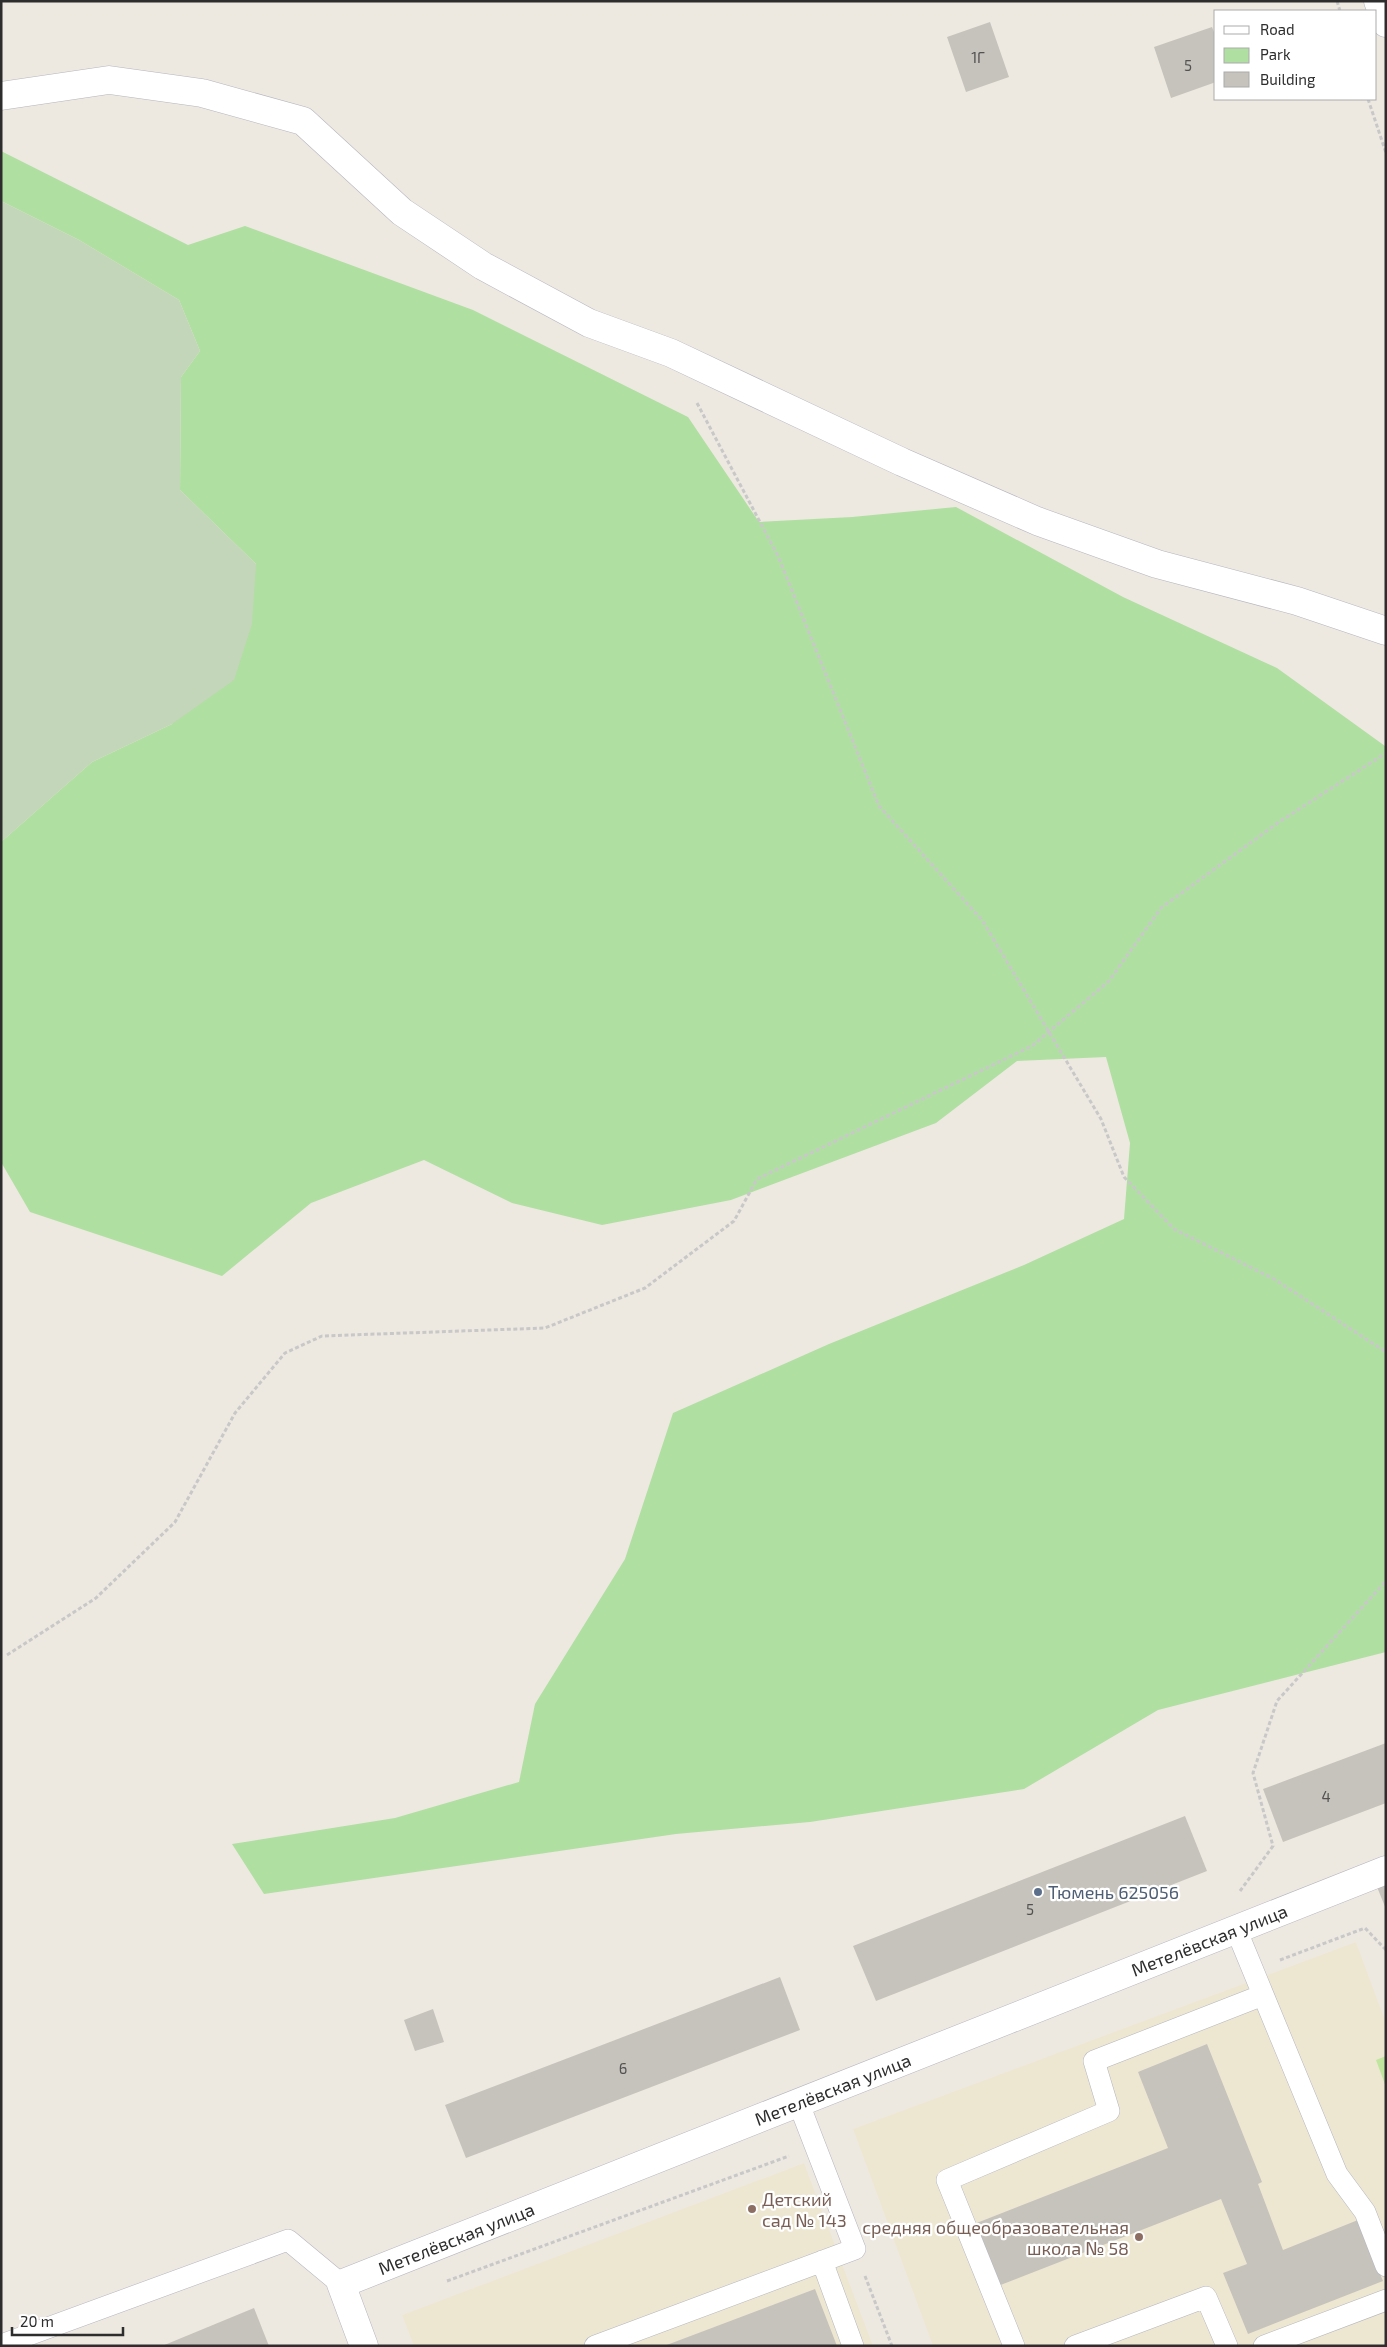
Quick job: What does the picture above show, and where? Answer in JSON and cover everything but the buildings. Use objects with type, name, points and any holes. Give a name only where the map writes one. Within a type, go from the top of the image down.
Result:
[{"type":"street","points":[[1378,1],[1386,23]]},
{"type":"street","points":[[1,96],[108,80],[202,93],[303,121],[402,212],[483,266],[589,323],[671,354],[902,462],[1037,521],[1157,564],[1297,600],[1386,630]]},
{"type":"street","name":"Метелёвская улица","points":[[341,2284],[1386,1870]]},
{"type":"street","points":[[341,2284],[364,2346]]},
{"type":"lane","points":[[1236,1929],[1337,2174],[1365,2212],[1386,2266]]},
{"type":"lane","points":[[1014,2346],[947,2180],[1109,2111],[1094,2061],[1263,1995]]},
{"type":"lane","points":[[595,2346],[855,2249],[799,2104]]},
{"type":"lane","points":[[1,2345],[288,2240],[341,2284]]},
{"type":"lane","points":[[822,2261],[853,2346]]},
{"type":"lane","points":[[1075,2346],[1206,2297],[1226,2346]]},
{"type":"lane","points":[[1264,2346],[1386,2300]]},
{"type":"path","points":[[1368,100],[1386,153]]},
{"type":"path","points":[[694,398],[778,556],[879,806],[982,920],[1101,1119],[1124,1177],[1174,1230],[1274,1279],[1386,1352]]},
{"type":"path","points":[[7,1655],[96,1598],[175,1522],[235,1413],[285,1353],[322,1336],[545,1328],[645,1288],[734,1221],[757,1179],[1032,1046],[1109,981],[1161,908],[1279,822],[1386,753]]},
{"type":"path","points":[[1235,1898],[1273,1846],[1253,1773],[1277,1701],[1386,1581]]},
{"type":"path","points":[[1272,1964],[1365,1928],[1386,1950]]},
{"type":"path","points":[[442,2283],[815,2146]]},
{"type":"path","points":[[855,2249],[892,2346]]},
{"type":"shaded area","name":"средняя общеобразовательная школа № 58","points":[[1356,1942],[1386,2023],[1386,2346],[933,2346],[853,2129]]},
{"type":"shaded area","name":"Детский сад № 143","points":[[804,2163],[873,2346],[414,2346],[402,2315]]},
{"type":"green space","points":[[1,151],[188,245],[245,226],[473,310],[688,417],[759,522],[852,517],[956,507],[1123,597],[1277,668],[1385,746],[1386,1652],[1158,1710],[1024,1789],[810,1822],[676,1834],[264,1894],[232,1844],[395,1818],[519,1782],[535,1704],[625,1559],[673,1413],[829,1344],[1024,1265],[1124,1219],[1130,1143],[1106,1057],[1017,1061],[936,1123],[731,1200],[602,1225],[512,1203],[424,1160],[311,1203],[222,1276],[30,1212],[1,1162],[1,842],[92,762],[172,724],[256,564],[180,490],[181,377],[200,351],[179,300],[79,240],[1,201]]},
{"type":"green space","points":[[1,201],[79,240],[179,300],[200,351],[181,377],[180,490],[256,564],[252,624],[234,680],[172,724],[92,762],[1,842]]},
{"type":"green space","points":[[1386,2056],[1386,2087],[1376,2060]]},
{"type":"place","name":"Тюмень 625056","points":[[1038,1892]]},
{"type":"place","name":"Детский сад № 143","points":[[752,2209]]},
{"type":"place","name":"средняя общеобразовательная школа № 58","points":[[1139,2237]]}]
